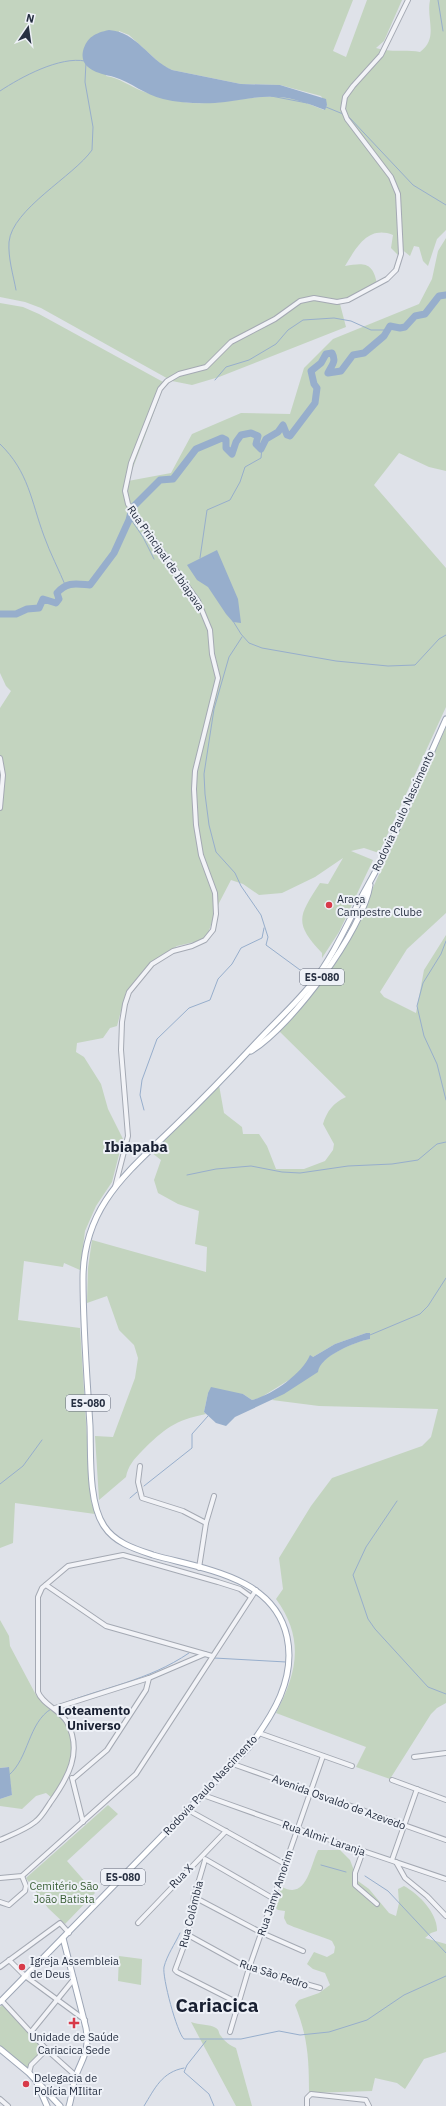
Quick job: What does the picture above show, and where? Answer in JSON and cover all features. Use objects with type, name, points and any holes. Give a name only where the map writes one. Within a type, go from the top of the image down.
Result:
[{"type":"main road","name":"Rodovia Paulo Nascimento","points":[[1,2002],[233,1764],[259,1733],[280,1697],[290,1666],[287,1637],[281,1621],[272,1605],[256,1590],[237,1579],[136,1549],[113,1537],[99,1518],[96,1504],[84,1331],[83,1266],[85,1251],[93,1220],[115,1187],[248,1053],[286,1021],[318,983],[354,925],[365,901],[371,882],[446,719]]},
{"type":"main road","points":[[63,1938],[88,2036],[84,2062],[76,2076],[69,2106]]},
{"type":"main road","points":[[0,2049],[29,2073],[60,2106]]},
{"type":"main road","points":[[35,2079],[47,2106]]},
{"type":"main road","points":[[47,2106],[49,2101],[55,2100]]},
{"type":"street","name":"Rua Principal de Ibiapava","points":[[115,1187],[128,1136],[121,1050],[122,1022],[125,1004],[130,992],[152,964],[173,951],[192,946],[205,940],[213,930],[216,914],[215,893],[202,855],[198,832],[194,789],[195,771],[218,678],[212,654],[210,630],[198,601],[128,504],[125,495],[131,463],[158,394],[167,381],[179,374],[206,367],[231,342],[275,319],[300,301],[314,298],[337,302],[348,300],[387,278],[396,270],[402,254],[398,194],[391,176],[348,119],[343,109],[345,97],[381,54],[408,0]]},
{"type":"street","points":[[0,758],[3,775],[0,808]]},
{"type":"street","points":[[140,1466],[138,1482],[142,1498],[183,1511],[206,1523]]},
{"type":"street","points":[[199,1568],[206,1523],[214,1496]]},
{"type":"street","points":[[0,1840],[35,1822],[68,1775],[73,1760],[74,1745],[67,1723],[56,1708],[42,1698],[38,1692],[38,1597],[40,1591],[68,1566],[126,1555],[232,1586],[251,1597]]},
{"type":"street","points":[[175,1570],[177,1562]]},
{"type":"street","points":[[46,1586],[106,1626],[212,1656]]},
{"type":"street","points":[[0,1878],[22,1876],[136,1774],[256,1590]]},
{"type":"street","points":[[56,1708],[149,1678],[206,1654]]},
{"type":"street","points":[[73,1779],[107,1750],[146,1690],[149,1678]]},
{"type":"street","points":[[259,1733],[352,1766]]},
{"type":"street","points":[[414,1758],[446,1753]]},
{"type":"street","name":"Rua Jamy Amorim","points":[[230,2032],[249,1968],[323,1756]]},
{"type":"street","name":"Avenida Osvaldo de Azevedo","points":[[233,1764],[446,1840]]},
{"type":"street","points":[[68,1775],[73,1779],[83,1822]]},
{"type":"street","points":[[392,1780],[446,1799]]},
{"type":"street","points":[[416,1789],[394,1861],[405,1878],[427,1896],[446,1916]]},
{"type":"street","name":"Rua Almir Laranja","points":[[202,1795],[298,1830],[446,1879]]},
{"type":"street","points":[[188,1810],[285,1864]]},
{"type":"street","name":"Rua X","points":[[138,1923],[226,1831]]},
{"type":"street","points":[[363,1851],[355,1873],[354,1881],[357,1888],[377,1904]]},
{"type":"street","points":[[201,1856],[205,1860],[274,1899]]},
{"type":"street","name":"Rua Colômbia","points":[[205,1860],[194,1897],[188,1935],[175,1967],[177,1972],[238,2003]]},
{"type":"street","points":[[0,1902],[9,1905],[24,1893],[26,1886],[22,1876]]},
{"type":"street","points":[[194,1897],[262,1933],[303,1951]]},
{"type":"street","points":[[0,1967],[60,1923],[69,1933]]},
{"type":"street","name":"Rua São Pedro","points":[[188,1935],[249,1968],[320,1988]]},
{"type":"street","points":[[9,1960],[25,1976],[84,2020]]},
{"type":"street","points":[[31,2032],[74,1979]]},
{"type":"street","points":[[1,2002],[76,2076]]},
{"type":"street","points":[[29,2073],[32,2065],[47,2049]]},
{"type":"street","points":[[22,2067],[32,2065]]},
{"type":"street","points":[[307,2106],[307,2098],[311,2094],[366,2100],[368,2106]]},
{"type":"street","points":[[0,2099],[8,2106]]},
{"type":"green space","points":[[0,0],[353,0],[333,51],[346,57],[367,0],[402,0],[384,41],[376,48],[420,52],[426,47],[429,41],[431,28],[429,7],[430,0],[446,0],[446,230],[437,239],[428,266],[423,261],[419,247],[414,246],[410,256],[400,248],[400,257],[391,248],[393,235],[376,233],[364,240],[358,246],[345,266],[362,264],[370,267],[373,271],[377,284],[340,304],[346,327],[219,377],[192,385],[172,381],[41,308],[25,302],[0,297]],"holes":[[[119,31],[129,35],[163,66],[172,70],[241,84],[280,85],[321,96],[327,105],[324,110],[307,103],[283,97],[265,97],[195,103],[183,102],[147,93],[116,78],[106,76]]]},
{"type":"green space","points":[[446,238],[446,471],[429,467],[399,453],[374,485],[446,568],[446,707],[379,853],[364,848],[351,851],[373,860],[339,932],[322,958],[322,953],[306,934],[302,919],[307,904],[320,883],[328,884],[343,858],[315,877],[282,893],[259,895],[243,884],[231,880],[219,903],[207,936],[199,941],[177,946],[148,965],[126,992],[117,1026],[110,1028],[103,1038],[77,1043],[76,1052],[84,1057],[101,1084],[108,1109],[123,1139],[112,1182],[96,1206],[85,1231],[80,1270],[64,1263],[63,1267],[24,1261],[18,1320],[80,1328],[91,1501],[95,1514],[15,1503],[13,1543],[0,1548],[0,708],[11,691],[6,686],[0,673],[0,303],[23,307],[39,314],[165,383],[128,481],[171,473],[192,434],[241,413],[290,414],[304,368],[333,339],[419,304],[432,279],[438,251]]},
{"type":"green space","points":[[446,727],[446,913],[407,949],[380,992],[384,997],[416,1013],[424,970],[446,935],[446,1703],[437,1708],[431,1714],[390,1779],[356,1767],[366,1747],[276,1713],[289,1684],[295,1656],[291,1628],[276,1599],[283,1589],[279,1558],[311,1506],[332,1478],[422,1446],[431,1437],[438,1409],[319,1406],[272,1400],[317,1372],[319,1366],[331,1355],[355,1343],[370,1339],[366,1333],[335,1344],[313,1357],[297,1375],[260,1398],[252,1400],[243,1394],[208,1393],[204,1412],[206,1414],[186,1419],[164,1431],[134,1460],[128,1469],[126,1477],[99,1500],[95,1436],[113,1437],[135,1378],[138,1358],[134,1345],[119,1330],[107,1296],[87,1303],[88,1268],[92,1240],[206,1272],[207,1247],[195,1244],[199,1211],[178,1204],[158,1193],[154,1180],[161,1160],[152,1153],[219,1085],[224,1113],[242,1127],[243,1134],[259,1134],[267,1146],[276,1169],[304,1169],[325,1161],[333,1150],[334,1144],[323,1124],[326,1115],[331,1108],[337,1102],[346,1097],[278,1030],[332,966],[361,914]]},
{"type":"green space","points":[[0,1620],[9,1636],[10,1646],[36,1695],[65,1722],[72,1742],[72,1755],[67,1776],[52,1798],[46,1793],[36,1796],[22,1809],[0,1806],[0,1799],[12,1795],[8,1767],[0,1768]]},
{"type":"green space","name":"Cemitério São João Batista","points":[[108,1805],[118,1814],[67,1861],[95,1893],[65,1924],[48,1908],[26,1878]]},
{"type":"green space","points":[[318,1850],[340,1850],[350,1860],[358,1881],[369,1889],[389,1913],[396,1916],[399,1903],[398,1889],[404,1886],[416,1894],[431,1911],[436,1925],[437,1931],[431,1933],[425,1938],[446,1944],[446,2052],[424,2059],[405,2089],[397,2083],[375,2078],[372,2091],[309,2093],[307,2049],[303,2028],[295,2005],[299,2000],[319,1993],[330,1985],[325,1973],[313,1969],[307,1964],[314,1952],[327,1957],[334,1953],[335,1947],[332,1941],[287,1924],[284,1918],[285,1911],[278,1910],[273,1905],[282,1887],[290,1890],[297,1889],[302,1885],[310,1872]]},
{"type":"green space","points":[[119,1956],[142,1959],[141,1985],[118,1981]]},
{"type":"green space","points":[[2,2005],[42,2046],[40,2053],[28,2067],[24,2067],[0,2047],[0,2007]]},
{"type":"green space","points":[[191,2022],[216,2028],[224,2040],[236,2048],[252,2106],[236,2106]]},
{"type":"water","points":[[109,30],[119,32],[135,41],[156,59],[172,70],[241,84],[280,85],[326,99],[327,105],[325,110],[296,100],[278,97],[262,97],[223,102],[189,103],[156,97],[120,79],[92,70],[84,63],[83,51],[89,39],[96,34]]},
{"type":"water","points":[[217,550],[238,599],[241,623],[233,622],[208,587],[197,580],[187,565]]},
{"type":"water","points":[[370,1333],[370,1339],[356,1343],[331,1355],[320,1366],[318,1372],[284,1394],[235,1417],[226,1426],[216,1423],[204,1412],[208,1393],[211,1387],[243,1394],[252,1400],[268,1394],[286,1383],[306,1362],[310,1355],[313,1357],[335,1344]]},
{"type":"water","points":[[9,1767],[12,1795],[0,1799],[0,1768]]},
{"type":"waterway","points":[[438,0],[443,31]]},
{"type":"waterway","points":[[0,91],[41,69],[64,62],[75,60],[85,61]]},
{"type":"waterway","points":[[16,290],[9,254],[9,242],[13,230],[21,217],[32,205],[72,171],[92,150],[93,127],[85,82],[86,62]]},
{"type":"waterway","points":[[271,96],[307,103]]},
{"type":"waterway","points":[[326,107],[343,114]]},
{"type":"waterway","points":[[348,116],[413,185],[446,205]]},
{"type":"waterway","points":[[0,614],[16,614],[27,609],[39,608],[43,599],[56,603],[59,599],[57,593],[68,585],[90,585],[114,553],[129,520],[132,508],[160,480],[173,479],[196,449],[222,438],[226,440],[226,448],[232,454],[236,442],[241,435],[251,433],[258,436],[256,444],[261,449],[266,439],[278,432],[283,425],[287,435],[290,436],[315,403],[317,388],[314,384],[311,371],[321,363],[326,354],[332,353],[334,359],[328,373],[341,371],[353,355],[364,353],[384,336],[390,326],[400,328],[405,327],[415,316],[425,314],[439,296],[446,295]]},
{"type":"waterway","points":[[215,380],[226,367],[249,360],[276,344],[288,330],[303,320],[334,318],[351,321],[371,330],[387,330]]},
{"type":"waterway","points":[[0,444],[10,455],[23,476],[46,542],[66,587]]},
{"type":"waterway","points":[[200,558],[207,510],[230,500],[240,482],[245,467],[261,458],[262,447]]},
{"type":"waterway","points":[[130,518],[143,537],[154,559]]},
{"type":"waterway","points":[[233,621],[249,643],[262,648],[336,661],[388,666],[415,665],[439,639],[446,635]]},
{"type":"waterway","points":[[242,637],[229,657],[214,709],[204,774],[209,825],[216,852],[235,873],[241,886],[261,915],[268,937],[266,945],[311,978]]},
{"type":"waterway","points":[[144,1110],[140,1095],[142,1080],[157,1039],[189,1008],[210,1000],[218,979],[232,964],[241,948],[262,938],[264,928]]},
{"type":"waterway","points":[[446,941],[441,954],[423,983],[417,1006],[424,1036],[437,1064],[446,1100]]},
{"type":"waterway","points":[[187,1175],[216,1169],[251,1166],[282,1172],[300,1173],[348,1166],[392,1164],[418,1160],[437,1144],[446,1142]]},
{"type":"waterway","points":[[370,1335],[420,1314],[428,1306],[446,1278]]},
{"type":"waterway","points":[[144,1486],[192,1448],[192,1434],[208,1416]]},
{"type":"waterway","points":[[0,1484],[23,1466],[42,1440]]},
{"type":"waterway","points":[[130,1498],[137,1492]]},
{"type":"waterway","points":[[397,1501],[366,1547],[353,1575],[368,1619],[375,1629],[428,1687],[446,1694]]},
{"type":"waterway","points":[[59,1705],[142,1677],[173,1663],[189,1653]]},
{"type":"waterway","points":[[214,1658],[286,1662]]},
{"type":"waterway","points":[[9,1775],[16,1768],[43,1715],[51,1709]]},
{"type":"waterway","points":[[321,1865],[346,1872]]},
{"type":"waterway","points":[[365,1876],[388,1891],[446,1953]]},
{"type":"waterway","points":[[180,1933],[167,1958],[164,1973],[174,2016],[184,2039],[241,2039],[279,2031],[300,2035],[329,2032],[367,2020],[404,1995],[446,1976]]},
{"type":"waterway","points":[[206,2041],[187,2065],[184,2072],[209,2094],[214,2106]]},
{"type":"waterway","points":[[144,2106],[156,2087],[165,2077],[176,2070],[184,2068]]},
{"type":"place","name":"Araça Campestre Clube","points":[[329,905]]},
{"type":"place","name":"Igreja Assembleia de Deus","points":[[22,1967]]},
{"type":"place","name":"Unidade de Saúde Cariacica Sede","points":[[74,2023]]},
{"type":"place","name":"Delegacia de Polícia MIlitar","points":[[26,2084]]},
{"type":"district","name":"Ibiapaba","points":[[136,1146]]},
{"type":"district","name":"Loteamento Universo","points":[[94,1718]]},
{"type":"district","name":"Cariacica","points":[[217,2005]]}]
